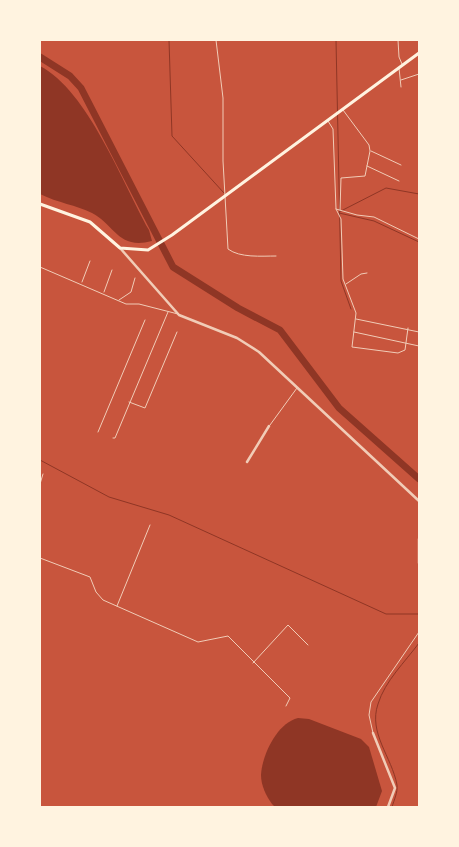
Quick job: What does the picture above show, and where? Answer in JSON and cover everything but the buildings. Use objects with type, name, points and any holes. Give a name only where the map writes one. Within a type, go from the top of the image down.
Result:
[{"type":"main road","points":[[40,204],[90,222],[120,248],[136,251],[148,250],[158,245],[224,197],[419,52]]},
{"type":"street","points":[[120,248],[180,314],[237,338],[260,352],[419,500]]},
{"type":"street","points":[[247,462],[269,426]]},
{"type":"street","points":[[419,539],[419,564]]},
{"type":"street","points":[[373,733],[395,788],[388,807]]},
{"type":"lane","points":[[216,40],[224,98],[224,197],[228,249],[251,256],[276,256]]},
{"type":"lane","points":[[398,40],[401,87]]},
{"type":"lane","points":[[400,80],[419,74]]},
{"type":"lane","points":[[340,210],[341,178],[365,176],[370,151],[369,145],[343,109]]},
{"type":"lane","points":[[328,120],[333,129],[336,209],[341,219],[345,285],[356,319],[352,347],[398,354],[405,350],[408,328]]},
{"type":"lane","points":[[370,151],[401,165]]},
{"type":"lane","points":[[366,165],[399,182]]},
{"type":"lane","points":[[336,209],[357,216],[374,217],[419,239]]},
{"type":"lane","points":[[81,283],[90,261]]},
{"type":"lane","points":[[40,267],[81,283],[126,304],[139,304],[180,314]]},
{"type":"lane","points":[[104,293],[112,270]]},
{"type":"lane","points":[[345,285],[361,274],[368,273]]},
{"type":"lane","points":[[118,300],[131,292],[135,278]]},
{"type":"lane","points":[[113,438],[115,438],[168,312]]},
{"type":"lane","points":[[356,319],[408,328],[419,332]]},
{"type":"lane","points":[[98,432],[144,320]]},
{"type":"lane","points":[[130,402],[146,408],[177,332]]},
{"type":"lane","points":[[354,332],[419,346]]},
{"type":"lane","points":[[269,426],[298,387]]},
{"type":"lane","points":[[40,484],[43,474]]},
{"type":"lane","points":[[117,606],[150,525]]},
{"type":"lane","points":[[40,558],[90,577],[96,592],[103,600],[198,642],[228,636],[290,698],[286,706]]},
{"type":"lane","points":[[253,663],[288,625],[308,645]]},
{"type":"lane","points":[[373,733],[369,715],[371,702],[419,632]]},
{"type":"shaded area","points":[[40,66],[57,78],[73,95],[88,116],[149,230],[152,241],[141,243],[124,239],[92,213],[40,194]]},
{"type":"shaded area","points":[[298,718],[309,719],[361,739],[369,747],[382,791],[376,807],[275,807],[272,804],[262,783],[261,775],[264,758],[277,733],[290,721]]},
{"type":"waterway","points":[[169,40],[172,136],[224,193]]},
{"type":"waterway","points":[[336,40],[341,281],[351,309]]},
{"type":"waterway","points":[[40,57],[70,76],[81,88],[173,267],[238,308],[280,330],[339,408],[419,479]]},
{"type":"waterway","points":[[339,212],[386,188],[419,194]]},
{"type":"waterway","points":[[339,213],[374,221],[419,242]]},
{"type":"waterway","points":[[40,460],[109,497],[169,515],[386,614],[419,614]]},
{"type":"waterway","points":[[392,807],[397,785],[378,735],[376,715],[385,687],[419,643]]}]
